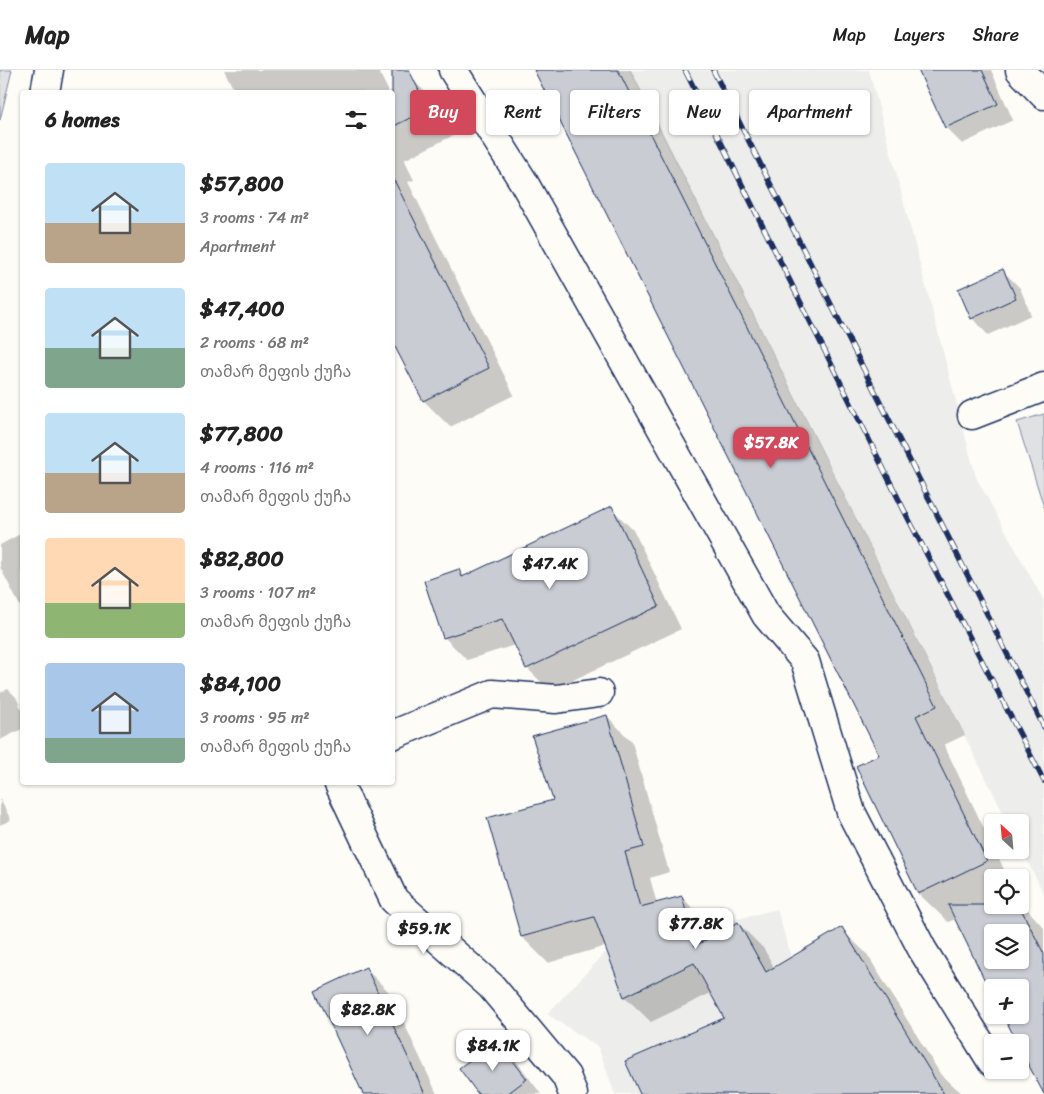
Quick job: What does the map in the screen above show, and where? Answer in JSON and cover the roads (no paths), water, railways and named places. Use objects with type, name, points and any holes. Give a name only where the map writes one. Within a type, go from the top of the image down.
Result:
[{"type":"street","points":[[45,90],[49,70]]},
{"type":"street","points":[[453,70],[523,180],[766,615],[805,661],[850,812],[922,949],[984,1049]]},
{"type":"street","points":[[1020,70],[1044,96]]},
{"type":"street","points":[[972,415],[1044,386]]},
{"type":"street","points":[[395,734],[492,694],[556,699],[599,693]]},
{"type":"street","points":[[339,785],[394,900],[491,986],[566,1076],[573,1094]]},
{"type":"railway","points":[[685,70],[907,516],[1044,781]]},
{"type":"railway","points":[[713,70],[1044,727]]}]
